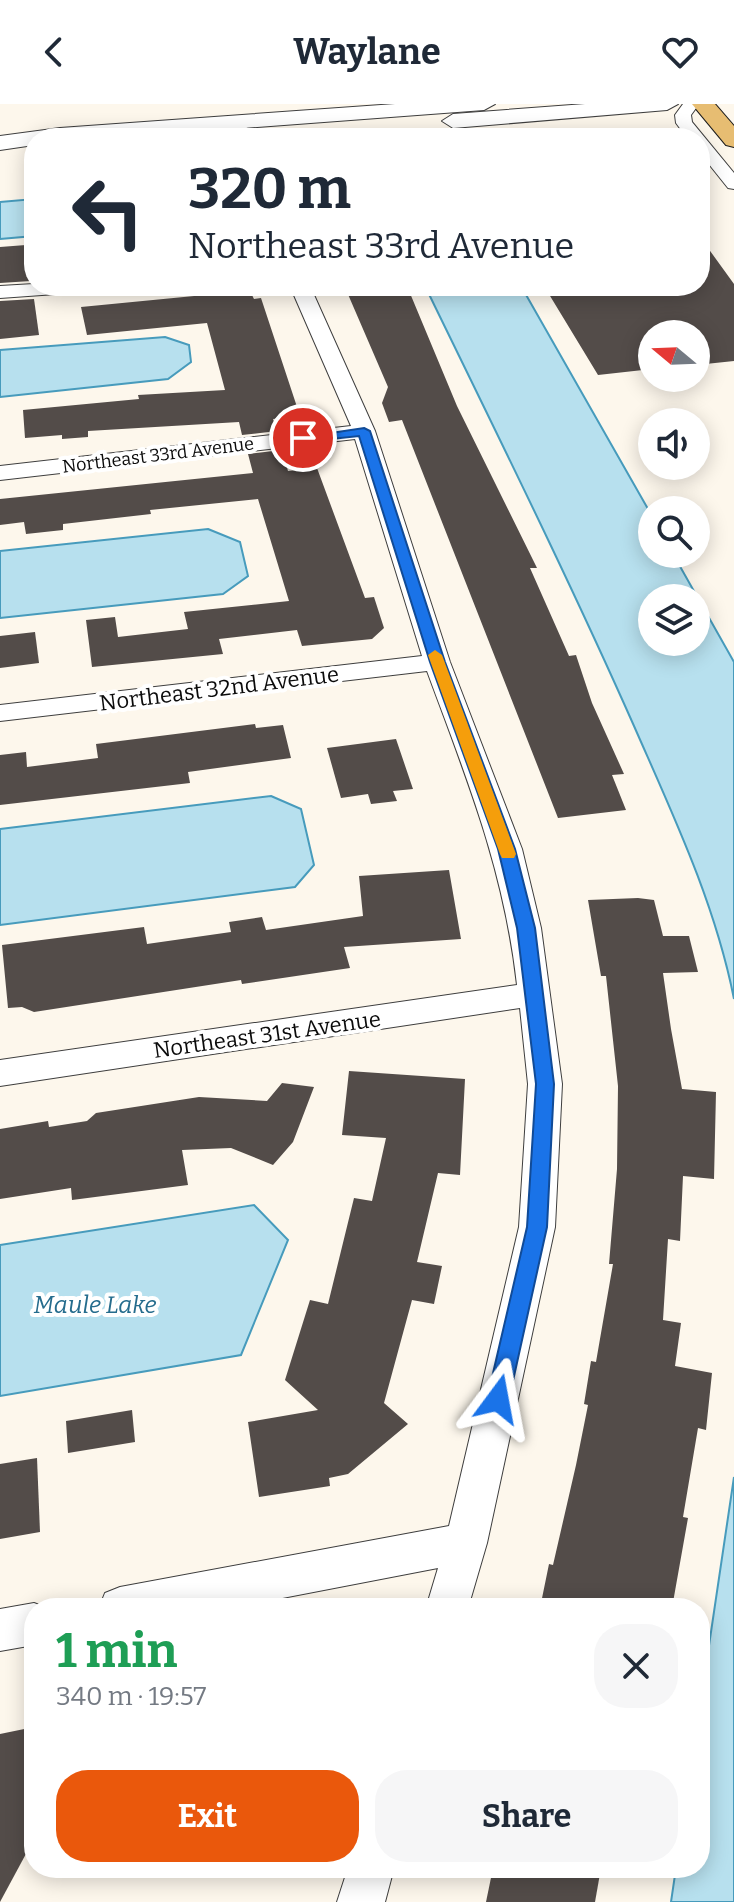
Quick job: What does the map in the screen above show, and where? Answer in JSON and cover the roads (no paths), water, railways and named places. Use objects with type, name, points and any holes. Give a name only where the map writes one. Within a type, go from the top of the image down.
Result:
[{"type":"main road","points":[[703,104],[734,140]]},
{"type":"street","points":[[272,128],[484,104]]},
{"type":"street","points":[[304,128],[667,104]]},
{"type":"street","points":[[688,128],[683,115],[691,104]]},
{"type":"street","points":[[0,155],[14,143]]},
{"type":"street","points":[[710,155],[734,184]]},
{"type":"street","points":[[0,292],[24,290]]},
{"type":"street","points":[[304,296],[364,431],[437,662],[507,849],[526,928],[545,1084],[537,1227],[466,1543],[450,1598]]},
{"type":"street","name":"Northeast 33rd Avenue","points":[[0,473],[364,431]]},
{"type":"street","name":"Northeast 32nd Avenue","points":[[0,713],[437,662]]},
{"type":"street","name":"Northeast 31st Avenue","points":[[0,1073],[533,994]]},
{"type":"street","points":[[173,1598],[466,1543]]},
{"type":"street","points":[[0,1630],[24,1626]]},
{"type":"street","points":[[361,1902],[368,1878]]},
{"type":"water","points":[[24,200],[24,237],[0,239],[0,202]]},
{"type":"water","points":[[430,296],[527,296],[641,496],[638,496],[638,568],[681,568],[690,584],[638,584],[638,656],[710,656],[710,620],[734,662],[734,999],[716,928],[678,826],[583,615]]},
{"type":"water","points":[[165,337],[189,345],[191,362],[168,379],[0,397],[0,350]]},
{"type":"water","points":[[208,529],[240,542],[248,576],[223,594],[0,618],[0,551]]},
{"type":"water","points":[[271,796],[301,809],[314,865],[295,887],[0,925],[0,829]]},
{"type":"water","name":"Maule Lake","points":[[254,1205],[288,1240],[241,1355],[0,1396],[0,1245]]},
{"type":"water","points":[[734,1477],[734,1902],[671,1902],[675,1878],[710,1878],[710,1639]]}]
